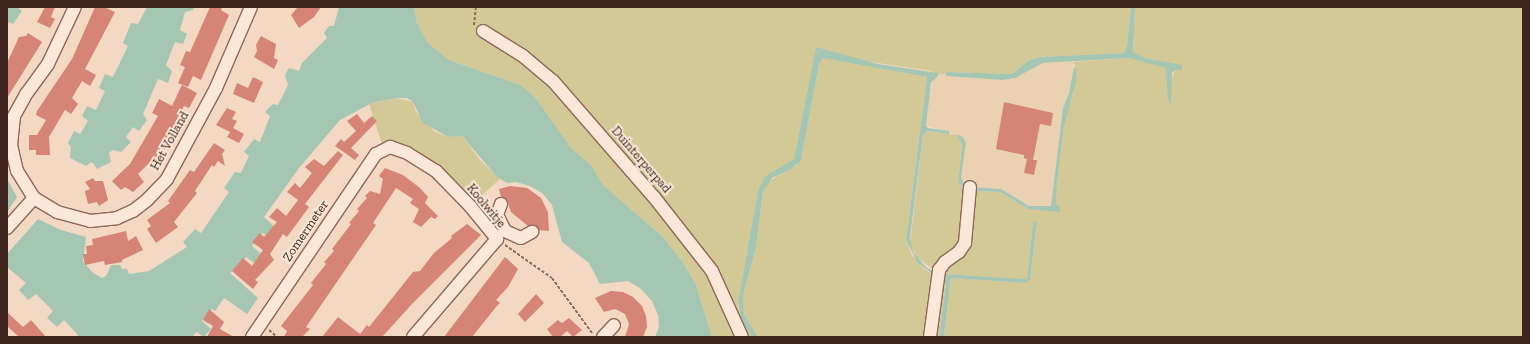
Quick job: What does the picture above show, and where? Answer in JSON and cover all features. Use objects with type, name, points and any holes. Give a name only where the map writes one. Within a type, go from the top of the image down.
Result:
[{"type":"street","points":[[7,228],[34,198],[15,164],[11,145],[14,116],[26,93],[48,64],[75,7]]},
{"type":"street","name":"Het Volland","points":[[34,198],[57,212],[90,221],[117,218],[133,211],[147,200],[166,178],[216,88],[251,7]]},
{"type":"street","name":"Duinterperpad","points":[[483,31],[523,56],[553,81],[659,202],[712,271],[742,337]]},
{"type":"street","name":"Koolwitje","points":[[390,147],[407,153],[436,171],[501,235],[413,337]]},
{"type":"street","name":"Zomermeter","points":[[252,337],[376,154],[390,147]]},
{"type":"street","points":[[930,337],[939,270],[945,262],[959,252],[965,243],[970,187]]},
{"type":"street","points":[[501,204],[497,215],[501,235],[521,238],[532,232]]},
{"type":"street","points":[[603,337],[614,325]]},
{"type":"path","points":[[476,7],[472,24],[483,31]]},
{"type":"path","points":[[501,235],[552,278],[596,337]]},
{"type":"shaded area","points":[[7,7],[17,7],[22,11],[13,24],[9,22],[7,26]]},
{"type":"shaded area","points":[[147,7],[194,7],[193,10],[185,12],[180,30],[187,34],[183,44],[175,42],[166,65],[172,71],[168,83],[158,79],[143,114],[147,120],[139,131],[133,127],[126,137],[131,142],[121,152],[113,150],[109,153],[111,162],[97,169],[92,162],[86,166],[70,158],[71,147],[68,143],[74,131],[80,134],[88,121],[82,116],[87,106],[96,110],[105,91],[99,88],[105,74],[113,77],[128,46],[123,43],[131,23],[138,24]]},
{"type":"shaded area","points":[[339,7],[414,7],[417,23],[428,43],[449,60],[521,85],[536,98],[571,148],[592,166],[603,185],[661,235],[683,262],[696,285],[712,337],[655,337],[659,327],[658,315],[652,301],[640,288],[628,281],[600,284],[589,263],[562,242],[552,205],[542,193],[530,186],[516,182],[507,183],[497,177],[462,136],[448,137],[423,123],[413,102],[407,98],[396,98],[372,103],[340,120],[299,168],[264,217],[277,229],[270,237],[262,233],[252,246],[261,254],[254,263],[246,257],[230,273],[258,298],[247,314],[224,298],[215,311],[212,309],[202,321],[211,329],[204,337],[196,332],[192,337],[77,337],[78,335],[64,320],[57,327],[47,318],[53,311],[36,294],[28,300],[19,290],[26,283],[7,267],[7,254],[38,219],[61,230],[86,237],[83,261],[92,272],[102,278],[106,276],[111,265],[120,265],[122,269],[127,269],[129,274],[149,271],[187,247],[183,242],[195,229],[201,233],[229,192],[224,188],[235,172],[241,173],[249,156],[244,152],[254,139],[260,142],[270,116],[265,112],[273,104],[278,105],[288,85],[285,75],[289,68],[299,71],[302,63],[327,38],[324,33],[329,26],[334,26]]},
{"type":"shaded area","points":[[414,7],[1131,7],[1127,46],[1124,53],[1039,57],[1029,60],[1012,74],[946,72],[946,74],[938,74],[931,71],[864,61],[816,48],[794,159],[765,176],[758,190],[738,302],[742,323],[752,337],[743,335],[715,270],[699,248],[555,79],[525,54],[484,29],[483,34],[522,58],[551,82],[652,198],[710,273],[739,337],[712,337],[696,285],[683,262],[661,235],[603,185],[592,166],[571,148],[536,98],[521,85],[449,60],[428,43],[417,23]]},
{"type":"shaded area","points":[[1131,7],[1135,7],[1133,52],[1145,58],[1182,65],[1182,70],[1175,70],[1172,73],[1171,105],[1168,100],[1166,68],[1129,58],[1043,63],[1015,78],[1003,80],[946,76],[946,72],[1012,74],[1029,60],[1039,57],[1124,53],[1127,46]]},
{"type":"shaded area","points":[[1135,7],[1523,7],[1523,337],[944,337],[951,278],[1025,283],[1030,280],[1037,222],[1033,222],[1027,279],[943,274],[942,278],[946,284],[939,337],[932,337],[940,276],[956,258],[972,191],[1000,192],[1028,209],[1060,211],[1056,204],[1057,185],[1064,127],[1069,104],[1073,96],[1076,68],[1073,62],[1129,58],[1165,66],[1167,69],[1168,88],[1175,70],[1169,63],[1138,56],[1133,52]]},
{"type":"shaded area","points":[[816,47],[878,64],[938,73],[938,76],[931,83],[926,125],[928,128],[949,131],[949,134],[927,131],[923,135],[910,238],[913,252],[927,268],[936,272],[935,276],[917,262],[906,240],[927,77],[823,58],[819,65],[801,161],[790,170],[772,178],[763,192],[756,248],[743,296],[744,314],[758,337],[752,337],[742,323],[738,302],[758,190],[765,176],[794,159]]},
{"type":"shaded area","points":[[825,58],[927,77],[906,240],[912,255],[924,269],[935,276],[928,337],[758,337],[744,314],[743,296],[756,248],[763,192],[769,181],[796,166],[802,156],[819,65],[821,59]]},
{"type":"shaded area","points":[[1073,62],[1073,76],[1063,108],[1051,206],[1029,206],[1001,189],[964,186],[961,177],[966,143],[963,137],[926,125],[925,112],[934,78],[938,74],[946,74],[946,76],[1003,80],[1015,78],[1043,63]]},
{"type":"shaded area","points":[[1074,67],[1076,68],[1076,82],[1064,127],[1057,185],[1056,204],[1060,207],[1060,212],[1028,209],[1000,192],[972,191],[972,187],[1001,189],[1029,206],[1051,206],[1063,108],[1069,93]]},
{"type":"shaded area","points":[[396,98],[413,102],[416,112],[435,132],[448,137],[462,136],[481,161],[500,179],[472,204],[443,174],[383,147],[369,104]]},
{"type":"shaded area","points":[[927,131],[956,135],[962,140],[958,183],[966,189],[962,243],[936,272],[917,257],[910,245],[923,135]]},
{"type":"shaded area","points":[[956,134],[963,137],[966,143],[961,177],[966,189],[958,183],[962,144]]},
{"type":"shaded area","points":[[7,179],[17,197],[7,212]]},
{"type":"shaded area","points":[[1033,222],[1037,222],[1030,280],[1025,283],[951,278],[944,337],[939,337],[946,284],[942,279],[943,274],[1027,279]]},
{"type":"building","points":[[45,7],[55,7],[51,17],[55,19],[50,28],[37,22]]},
{"type":"building","points":[[95,7],[104,7],[115,12],[85,69],[96,75],[90,86],[82,81],[72,98],[78,104],[71,114],[65,110],[49,137],[50,155],[36,155],[36,150],[29,150],[29,135],[37,135],[46,120],[36,115],[37,111],[72,59]]},
{"type":"building","points":[[210,7],[222,7],[221,10],[229,15],[201,80],[193,76],[188,87],[178,83],[185,67],[180,65],[186,51],[190,52]]},
{"type":"building","points":[[298,7],[321,7],[314,17],[299,28],[291,15]]},
{"type":"building","points":[[28,33],[42,42],[7,98],[7,63],[19,37],[26,36]]},
{"type":"building","points":[[261,36],[276,44],[274,58],[278,60],[274,69],[254,57],[257,51],[256,45]]},
{"type":"building","points":[[253,77],[263,82],[254,103],[233,94],[237,83],[248,88]]},
{"type":"building","points":[[182,85],[197,93],[189,108],[184,106],[175,123],[179,126],[156,163],[150,162],[138,174],[144,182],[133,192],[125,187],[121,190],[112,181],[130,164],[158,116],[152,113],[159,99],[172,106]]},
{"type":"building","points":[[1004,102],[1053,113],[1051,126],[1040,124],[1033,160],[1037,160],[1034,175],[1024,173],[1027,159],[1024,158],[1024,155],[996,149]]},
{"type":"building","points":[[227,108],[236,112],[232,119],[237,121],[233,128],[244,134],[239,143],[227,137],[230,132],[216,125]]},
{"type":"building","points":[[357,114],[364,123],[372,116],[377,121],[351,148],[359,155],[355,160],[335,146],[341,139],[344,142],[356,131],[347,121]]},
{"type":"building","points":[[214,143],[225,150],[222,154],[225,166],[218,161],[214,167],[212,165],[195,191],[197,193],[174,222],[178,227],[156,243],[147,229],[151,226],[147,220],[170,203],[168,201],[190,170],[194,172]]},
{"type":"building","points":[[338,151],[343,155],[305,204],[309,207],[287,237],[283,234],[270,254],[274,260],[255,280],[258,282],[253,289],[232,271],[243,258],[252,266],[263,250],[252,242],[260,233],[264,237],[277,222],[269,217],[277,208],[286,216],[298,200],[287,192],[295,183],[300,188],[312,173],[305,167],[314,159],[324,166]]},
{"type":"building","points":[[385,168],[403,175],[420,188],[428,197],[425,203],[438,216],[435,219],[431,217],[421,227],[413,222],[419,209],[410,203],[413,199],[396,188],[373,223],[376,225],[306,327],[310,329],[302,337],[284,337],[287,331],[281,326],[313,285],[311,283],[326,264],[324,262],[334,251],[332,249],[351,224],[349,223],[359,211],[357,209],[367,198],[365,196],[370,191],[380,194],[383,179],[379,176]]},
{"type":"building","points":[[93,178],[95,181],[103,181],[108,200],[99,206],[97,202],[88,204],[85,191],[90,189],[85,182]]},
{"type":"building","points":[[510,186],[527,188],[541,198],[548,212],[549,231],[539,230],[533,225],[528,226],[511,212],[507,200],[501,197],[499,189]]},
{"type":"building","points":[[467,224],[481,235],[412,304],[382,337],[322,337],[338,317],[360,334],[367,325],[369,327],[413,272],[420,271],[434,253],[452,238],[451,236]]},
{"type":"building","points":[[126,231],[128,241],[136,236],[143,250],[122,260],[122,262],[105,265],[104,261],[85,265],[83,254],[87,254],[86,246],[93,245],[92,239]]},
{"type":"building","points":[[505,257],[518,269],[508,287],[496,300],[500,303],[472,337],[444,337]]},
{"type":"building","points":[[611,291],[623,292],[633,297],[642,306],[646,316],[647,327],[643,337],[625,337],[629,324],[625,314],[615,309],[604,312],[595,298]]},
{"type":"building","points":[[536,294],[544,303],[525,322],[518,314]]},
{"type":"building","points":[[209,309],[224,322],[220,329],[234,337],[207,337],[213,326],[203,320]]},
{"type":"building","points":[[7,312],[23,327],[31,320],[46,337],[19,337],[7,326]]},
{"type":"building","points":[[569,318],[582,330],[573,337],[567,331],[560,337],[553,337],[547,329],[558,320],[562,323]]}]
